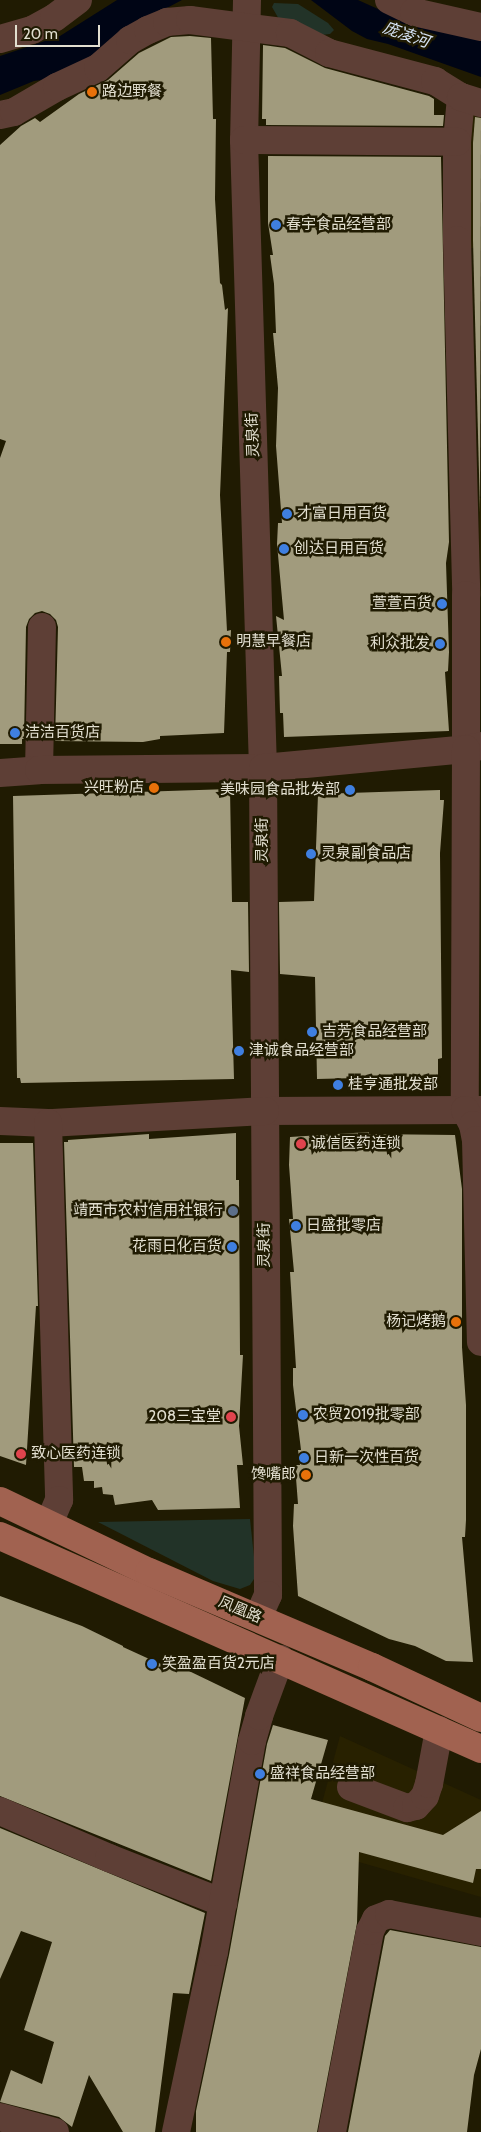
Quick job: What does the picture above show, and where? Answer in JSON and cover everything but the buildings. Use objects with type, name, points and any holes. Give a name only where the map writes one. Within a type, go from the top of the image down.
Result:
[{"type":"main road","name":"凤凰路","points":[[0,1501],[50,1523],[149,1572],[480,1712]]},
{"type":"main road","name":"凤凰路","points":[[0,1536],[481,1749]]},
{"type":"street","points":[[0,39],[32,30],[54,18],[78,0]]},
{"type":"street","points":[[388,0],[414,12],[481,28]]},
{"type":"street","points":[[0,138],[7,114],[57,86],[98,68],[130,40],[161,25],[190,20],[214,21],[246,12],[290,32],[329,53],[434,81],[471,100],[456,142],[460,388],[473,748],[473,1125],[476,1140],[481,1342]]},
{"type":"street","name":"灵泉街","points":[[246,12],[244,140],[263,768],[268,1595],[258,1618]]},
{"type":"street","points":[[244,140],[456,142]]},
{"type":"street","points":[[39,770],[42,627]]},
{"type":"street","points":[[0,773],[39,770],[263,768],[473,748]]},
{"type":"street","points":[[0,1121],[48,1123],[265,1111],[473,1110]]},
{"type":"street","points":[[48,1123],[59,1500],[50,1523]]},
{"type":"street","points":[[176,2132],[223,1903],[252,1741],[280,1659]]},
{"type":"street","points":[[351,1787],[406,1808],[416,1806],[425,1796],[429,1784],[439,1730]]},
{"type":"street","points":[[0,1811],[109,1858],[223,1903]]},
{"type":"street","points":[[332,2132],[370,1931],[376,1919],[389,1914],[481,1932]]},
{"type":"street","points":[[0,2117],[55,2132]]},
{"type":"shaded area","points":[[469,111],[481,111],[481,248],[469,248]]},
{"type":"shaded area","points":[[479,498],[481,498],[480,637]]},
{"type":"shaded area","points":[[340,1736],[481,1800],[481,1897],[310,1848]]},
{"type":"green space","points":[[274,3],[298,4],[328,23],[334,30],[330,34],[321,35],[280,21],[272,7]]},
{"type":"green space","points":[[250,1519],[256,1576],[250,1585],[240,1589],[213,1581],[98,1522]]},
{"type":"water","points":[[117,0],[182,0],[144,20],[74,69],[49,79],[34,81],[0,95],[0,56],[60,36]]},
{"type":"water","name":"庞凌河","points":[[311,0],[358,0],[409,23],[481,40],[481,77],[388,44],[367,39],[352,31]]},
{"type":"place","name":"路边野餐","points":[[92,92]]},
{"type":"place","name":"春宇食品经营部","points":[[276,225]]},
{"type":"place","name":"才富日用百货","points":[[287,514]]},
{"type":"place","name":"创达日用百货","points":[[284,549]]},
{"type":"place","name":"萱萱百货","points":[[442,604]]},
{"type":"place","name":"明慧早餐店","points":[[226,642]]},
{"type":"place","name":"利众批发","points":[[440,644]]},
{"type":"place","name":"洁洁百货店","points":[[15,733]]},
{"type":"place","name":"兴旺粉店","points":[[154,788]]},
{"type":"place","name":"美味园食品批发部","points":[[350,790]]},
{"type":"place","name":"灵泉副食品店","points":[[311,854]]},
{"type":"place","name":"吉芳食品经营部","points":[[312,1032]]},
{"type":"place","name":"津诚食品经营部","points":[[239,1051]]},
{"type":"place","name":"桂亨通批发部","points":[[338,1085]]},
{"type":"place","name":"诚信医药连锁","points":[[301,1144]]},
{"type":"place","name":"靖西市农村信用社银行","points":[[233,1211]]},
{"type":"place","name":"日盛批零店","points":[[296,1226]]},
{"type":"place","name":"花雨日化百货","points":[[232,1247]]},
{"type":"place","name":"杨记烤鹅","points":[[456,1322]]},
{"type":"place","name":"农贸2019批零部","points":[[303,1415]]},
{"type":"place","name":"208三宝堂","points":[[231,1417]]},
{"type":"place","name":"致心医药连锁","points":[[21,1454]]},
{"type":"place","name":"日新一次性百货","points":[[304,1458]]},
{"type":"place","name":"馋嘴郎","points":[[306,1475]]},
{"type":"place","name":"笑盈盈百货2元店","points":[[152,1664]]},
{"type":"place","name":"盛祥食品经营部","points":[[260,1774]]}]
